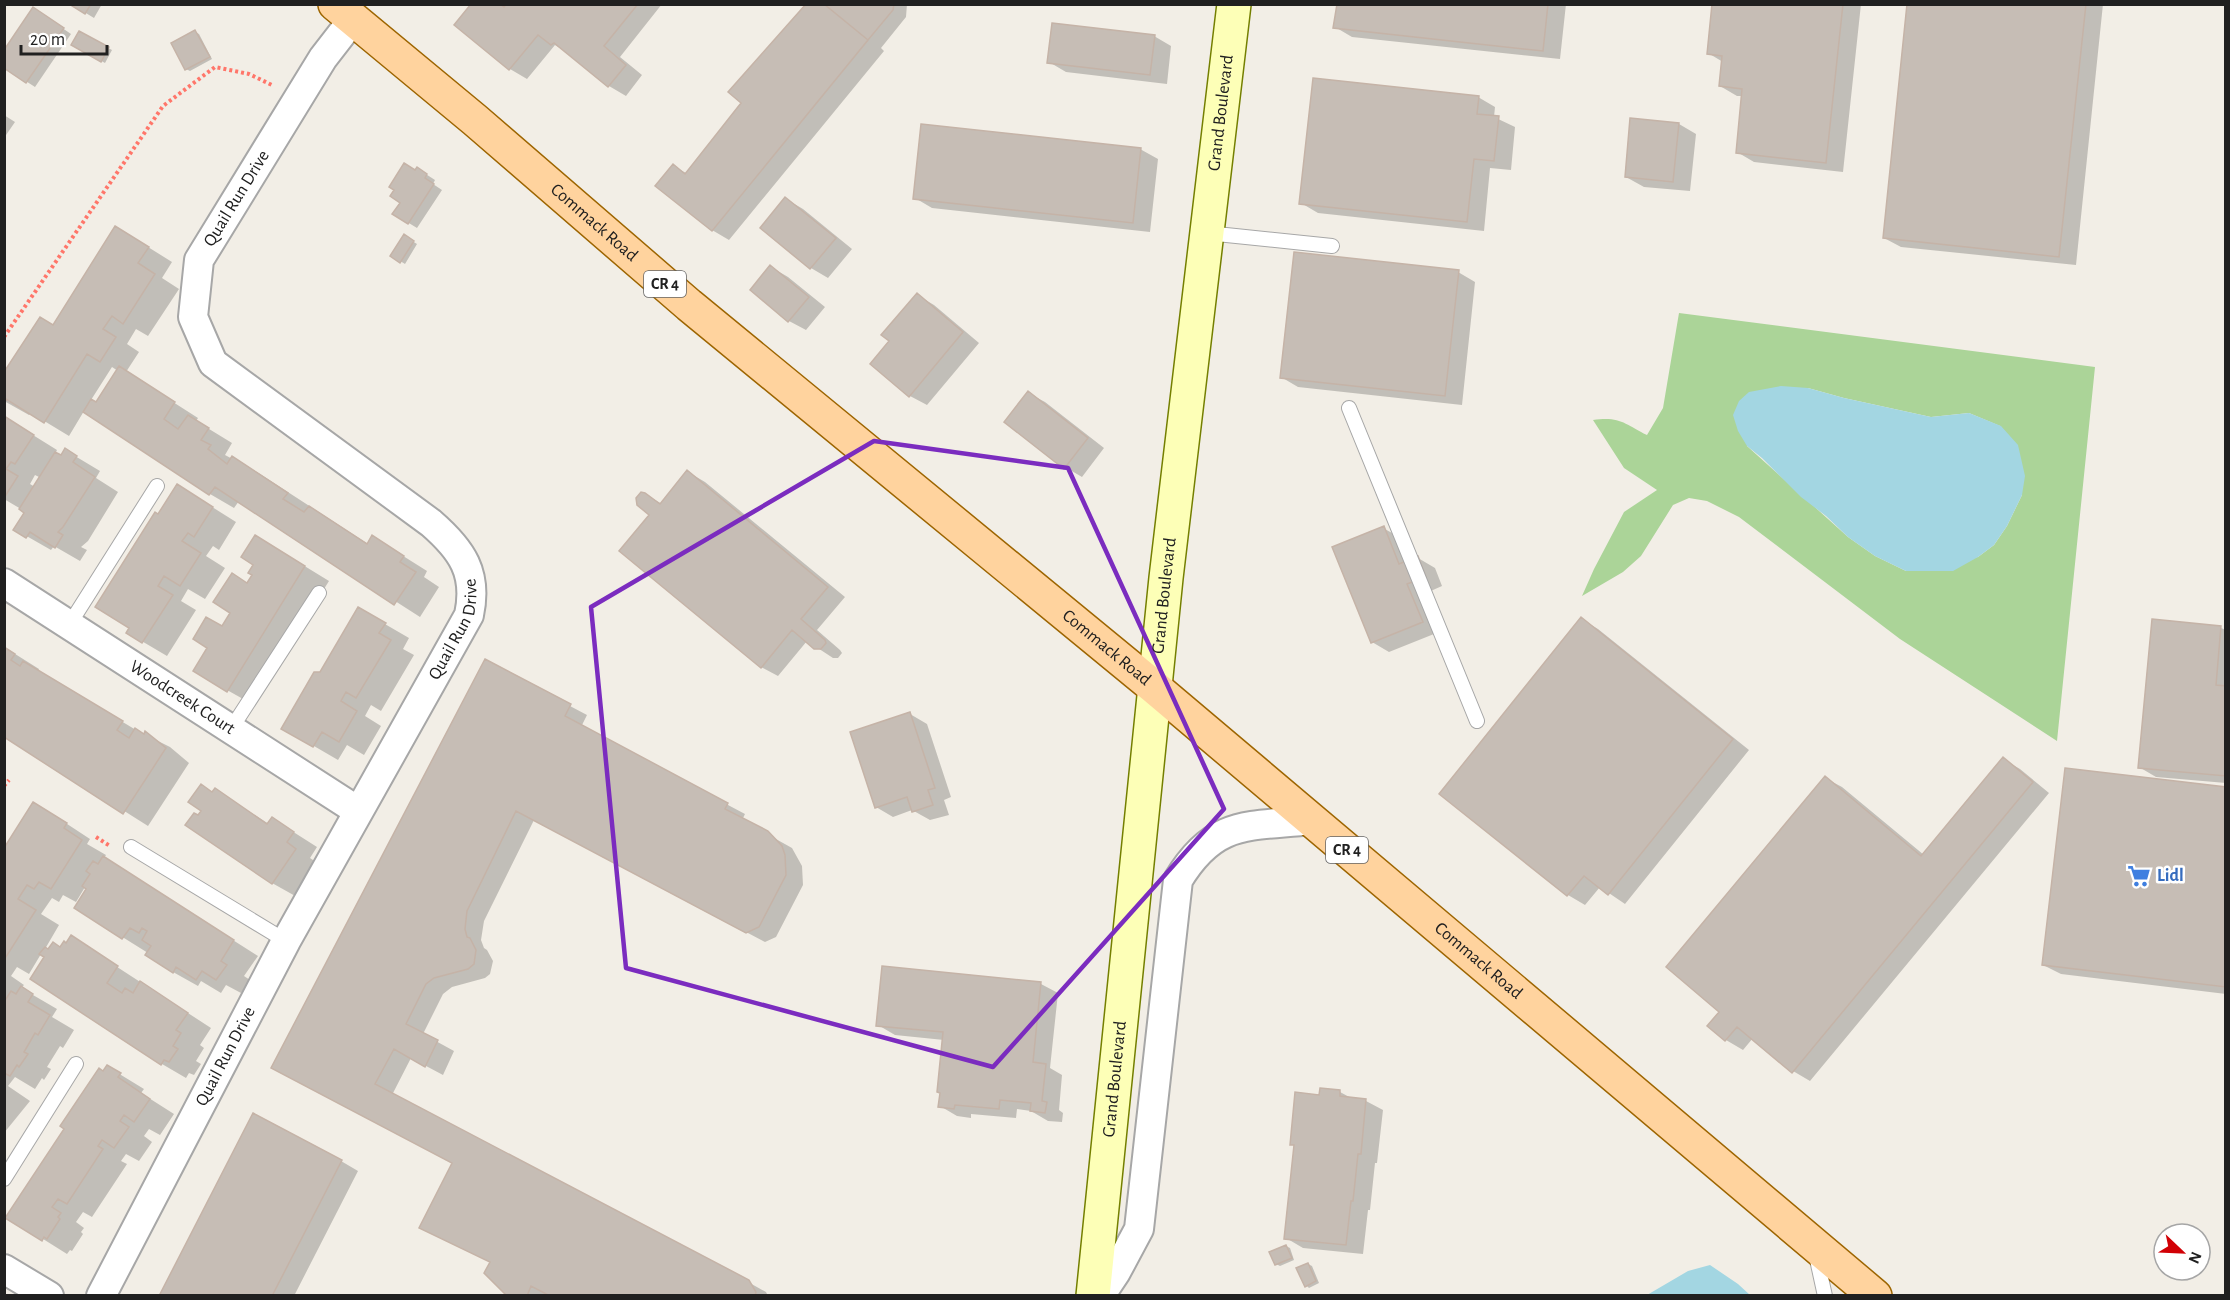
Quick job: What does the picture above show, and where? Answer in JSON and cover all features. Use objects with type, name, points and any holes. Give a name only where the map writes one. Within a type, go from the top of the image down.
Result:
[{"type":"main road","name":"Commack Road","points":[[345,11],[689,305],[1155,687],[1875,1296]]},
{"type":"street","name":"Grand Boulevard","points":[[1093,1296],[1155,687],[1234,4]]},
{"type":"street","name":"Quail Run Drive","points":[[101,1296],[286,941],[469,615],[473,584],[451,540],[213,363],[193,317],[199,260],[327,53],[345,11]]},
{"type":"street","name":"Woodcreek Court","points":[[4,584],[358,811]]},
{"type":"street","points":[[1100,1296],[1130,1248],[1139,1229],[1143,1210],[1178,880],[1188,863],[1206,844],[1220,834],[1236,828],[1311,820]]},
{"type":"street","points":[[4,1269],[49,1296]]},
{"type":"lane","points":[[1207,233],[1332,246]]},
{"type":"lane","points":[[1349,408],[1477,721]]},
{"type":"lane","points":[[69,625],[157,486]]},
{"type":"lane","points":[[231,729],[319,593]]},
{"type":"lane","points":[[131,847],[286,941]]},
{"type":"lane","points":[[4,1179],[76,1064]]},
{"type":"lane","points":[[1814,1244],[1825,1296]]},
{"type":"path","points":[[4,337],[162,106],[215,67],[249,74],[298,98]]},
{"type":"path","points":[[4,786],[9,780]]},
{"type":"highlighted area","points":[[874,441],[1068,468],[1224,809],[993,1067],[626,968],[591,607]]},
{"type":"green space","points":[[1679,313],[2095,367],[2057,741],[1900,639],[1739,517],[1707,501],[1689,498],[1673,505],[1641,556],[1623,572],[1582,596],[1624,512],[1657,490],[1624,468],[1593,420],[1616,420],[1647,435],[1663,408]],"holes":[[[1808,388],[1931,417],[1969,413],[2000,426],[2022,495],[2007,526],[1994,545],[1978,557],[1906,571],[1875,556],[1848,537],[1747,446]]]},
{"type":"water","points":[[1781,386],[1808,388],[1931,417],[1969,413],[2001,426],[2018,445],[2025,476],[2022,495],[2007,526],[1994,545],[1953,571],[1906,571],[1875,556],[1848,537],[1801,497],[1747,446],[1738,431],[1733,415],[1739,401],[1749,392]]},
{"type":"water","points":[[1710,1265],[1750,1295],[1647,1295],[1688,1271]]},
{"type":"building","points":[[69,4],[91,4],[85,14]]},
{"type":"building","points":[[471,4],[500,4],[504,7],[506,4],[638,4],[604,46],[626,65],[608,87],[554,43],[551,45],[538,35],[509,70],[454,25]]},
{"type":"building","points":[[806,4],[824,4],[868,40],[712,231],[655,186],[673,164],[685,174],[741,103],[728,92]]},
{"type":"building","points":[[824,4],[894,4],[893,10],[868,40]]},
{"type":"building","points":[[1337,4],[1548,4],[1543,51],[1333,28]]},
{"type":"building","points":[[1712,4],[1843,4],[1826,163],[1736,153],[1742,89],[1719,86],[1722,56],[1707,54]]},
{"type":"building","points":[[1907,4],[2086,4],[2059,257],[1883,238]]},
{"type":"building","points":[[33,7],[64,28],[26,83],[4,68],[4,50]]},
{"type":"building","points":[[1052,23],[1155,35],[1150,75],[1047,63]]},
{"type":"building","points":[[195,30],[210,57],[185,70],[171,43]]},
{"type":"building","points":[[79,31],[109,47],[101,62],[71,45]]},
{"type":"building","points":[[1313,78],[1479,96],[1477,114],[1499,116],[1494,161],[1474,159],[1467,222],[1299,204]]},
{"type":"building","points":[[1630,118],[1679,123],[1673,182],[1625,177]]},
{"type":"building","points":[[921,124],[1141,148],[1133,223],[913,199]]},
{"type":"building","points":[[404,163],[415,170],[417,167],[427,174],[425,178],[434,184],[408,224],[392,214],[400,203],[390,196],[394,190],[389,187]]},
{"type":"building","points":[[785,197],[836,238],[810,269],[760,228]]},
{"type":"building","points":[[115,226],[149,247],[138,263],[155,274],[123,324],[112,316],[103,329],[116,337],[100,362],[87,354],[44,423],[6,399],[4,402],[4,372],[40,317],[53,325]]},
{"type":"building","points":[[404,234],[414,241],[400,263],[390,256]]},
{"type":"building","points":[[1294,252],[1459,270],[1445,396],[1280,378]]},
{"type":"building","points":[[770,265],[809,297],[788,322],[750,290]]},
{"type":"building","points":[[917,293],[963,332],[909,397],[870,364],[889,341],[881,335]]},
{"type":"building","points":[[119,366],[175,402],[164,419],[178,429],[188,415],[209,428],[201,440],[211,445],[208,449],[227,464],[232,456],[288,493],[283,499],[304,512],[309,506],[367,544],[372,535],[404,556],[400,562],[416,572],[394,605],[215,487],[209,495],[83,412],[91,399],[96,402]]},
{"type":"building","points":[[1028,391],[1088,438],[1064,469],[1004,422]]},
{"type":"building","points":[[4,416],[34,435],[15,464],[11,462],[6,469],[18,476],[4,498]]},
{"type":"building","points":[[65,448],[77,456],[73,462],[95,477],[58,532],[63,535],[55,548],[30,532],[26,538],[13,530],[24,513],[19,509],[55,452],[61,455]]},
{"type":"building","points":[[687,470],[828,587],[801,619],[825,640],[826,643],[821,649],[814,649],[792,630],[761,668],[619,551],[649,515],[637,505],[636,498],[641,492],[660,504]]},
{"type":"building","points":[[177,484],[213,507],[194,537],[188,533],[182,541],[201,553],[180,586],[164,576],[158,586],[173,595],[142,643],[126,633],[129,628],[95,607],[155,512],[158,514]]},
{"type":"building","points":[[1384,526],[1399,564],[1418,556],[1426,577],[1407,584],[1423,622],[1371,643],[1332,547]]},
{"type":"building","points":[[255,535],[305,566],[227,692],[193,671],[207,648],[193,639],[206,617],[222,626],[230,613],[213,602],[232,573],[247,583],[252,575],[248,573],[253,565],[241,557]]},
{"type":"building","points":[[358,607],[386,623],[379,633],[391,640],[356,698],[346,692],[341,701],[357,711],[339,742],[322,732],[313,747],[281,729],[314,672],[320,672]]},
{"type":"building","points":[[1581,617],[1733,739],[1608,895],[1584,876],[1567,896],[1439,794]]},
{"type":"building","points":[[2152,619],[2221,626],[2216,685],[2226,686],[2226,776],[2138,768]]},
{"type":"building","points":[[4,647],[15,654],[11,660],[20,666],[23,661],[123,721],[117,730],[129,738],[135,728],[144,734],[145,731],[166,748],[123,814],[4,737]]},
{"type":"building","points":[[485,659],[571,704],[565,716],[728,803],[725,809],[768,831],[782,846],[786,875],[759,927],[746,933],[516,811],[467,911],[465,929],[467,937],[470,938],[476,950],[474,964],[468,969],[434,978],[426,984],[406,1024],[438,1040],[425,1067],[394,1049],[375,1084],[749,1280],[756,1292],[755,1296],[550,1296],[531,1286],[527,1296],[507,1296],[484,1273],[490,1262],[419,1228],[452,1163],[271,1068]]},
{"type":"building","points":[[910,712],[935,788],[928,790],[933,805],[912,812],[907,797],[875,808],[850,732]]},
{"type":"building","points":[[2003,757],[2033,782],[1792,1073],[1737,1027],[1725,1041],[1707,1026],[1719,1012],[1666,967],[1825,776],[1921,856]]},
{"type":"building","name":"Lidl","points":[[2065,768],[2226,787],[2226,987],[2042,965]]},
{"type":"building","points":[[201,784],[212,792],[215,788],[267,824],[272,817],[294,832],[287,842],[296,849],[272,884],[185,825],[194,813],[198,815],[201,811],[188,802]]},
{"type":"building","points":[[33,802],[67,823],[64,828],[82,840],[51,889],[39,882],[34,889],[27,885],[18,899],[36,910],[4,960],[4,848]]},
{"type":"building","points":[[103,856],[234,940],[221,961],[227,965],[216,980],[202,971],[196,980],[176,967],[173,973],[145,955],[151,946],[142,940],[147,931],[142,928],[139,933],[130,928],[122,939],[74,908],[86,889],[82,886],[90,874],[86,871],[93,861],[98,864]]},
{"type":"building","points":[[71,935],[118,966],[107,983],[122,993],[125,988],[133,993],[140,981],[188,1013],[176,1030],[181,1033],[173,1046],[178,1049],[169,1062],[164,1060],[161,1065],[30,979],[44,957],[39,954],[45,947],[48,949],[53,942],[60,947]]},
{"type":"building","points":[[882,966],[1041,982],[1033,1062],[1046,1064],[1042,1101],[1047,1102],[1045,1113],[1030,1111],[1031,1103],[1000,1100],[999,1109],[955,1105],[954,1109],[938,1107],[940,1093],[937,1092],[943,1032],[876,1026]]},
{"type":"building","points":[[21,986],[33,994],[28,1002],[50,1015],[38,1035],[35,1033],[24,1052],[28,1054],[10,1076],[4,1073],[4,1002],[11,991],[16,994]]},
{"type":"building","points":[[107,1065],[121,1073],[118,1077],[150,1099],[134,1122],[124,1115],[120,1121],[129,1127],[114,1148],[102,1140],[98,1146],[103,1149],[67,1204],[58,1199],[52,1207],[61,1213],[58,1217],[60,1219],[47,1239],[44,1237],[42,1241],[5,1218],[64,1129],[60,1126],[99,1068],[103,1071]]},
{"type":"building","points":[[1320,1088],[1340,1090],[1340,1096],[1366,1099],[1361,1154],[1358,1154],[1346,1245],[1284,1239],[1294,1145],[1290,1145],[1295,1092],[1319,1095]]},
{"type":"building","points":[[253,1113],[342,1160],[272,1296],[159,1296]]},
{"type":"building","points":[[1286,1245],[1292,1258],[1275,1265],[1269,1252]]},
{"type":"building","points":[[1308,1263],[1316,1281],[1305,1287],[1296,1268]]},
{"type":"place","name":"Lidl","points":[[2139,876]]}]
